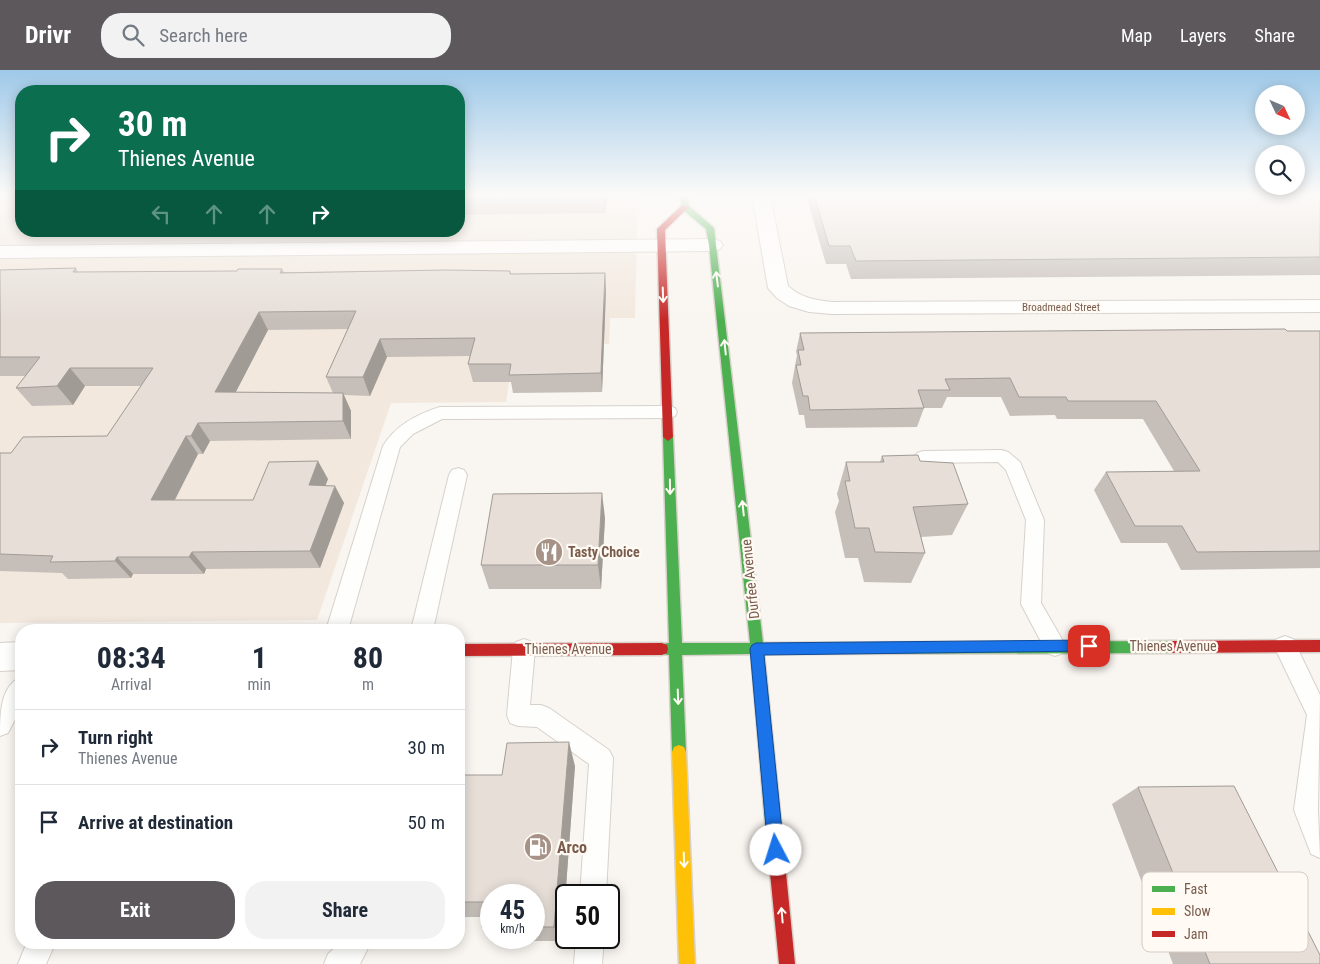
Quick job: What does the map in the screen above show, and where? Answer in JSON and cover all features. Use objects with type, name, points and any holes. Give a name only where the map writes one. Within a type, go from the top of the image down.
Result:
[{"type":"main road","name":"Durfee Avenue","points":[[661,237],[687,964]]},
{"type":"main road","name":"Durfee Avenue","points":[[712,237],[756,649],[787,964]]},
{"type":"main road","name":"Thienes Avenue","points":[[465,650],[1320,646]]},
{"type":"street","points":[[196,250],[205,237]]},
{"type":"street","name":"Broadmead Street","points":[[769,237],[778,288],[786,297],[802,305],[832,308],[1320,306]]},
{"type":"street","points":[[0,252],[713,245]]},
{"type":"street","points":[[0,657],[15,656]]},
{"type":"lane","points":[[339,624],[392,446],[400,434],[420,421],[440,413],[668,412]]},
{"type":"lane","points":[[923,457],[1002,456],[1014,467],[1035,520],[1031,604],[1055,646]]},
{"type":"lane","points":[[423,624],[458,475]]},
{"type":"lane","points":[[1285,646],[1318,715],[1306,810],[1320,845]]},
{"type":"lane","points":[[524,649],[518,716],[541,716],[601,758],[593,884]]},
{"type":"lane","points":[[0,724],[15,698]]},
{"type":"lane","points":[[32,964],[39,949]]},
{"type":"lane","points":[[338,964],[353,949]]},
{"type":"lane","points":[[588,964],[589,949]]},
{"type":"shaded area","points":[[0,237],[637,237],[635,318],[610,318],[609,344],[515,344],[506,402],[391,403],[317,620],[0,623]]},
{"type":"building","points":[[826,237],[1320,237],[1320,257],[856,261],[850,246],[829,246]]},
{"type":"building","points":[[76,268],[73,272],[282,269],[280,273],[446,270],[510,271],[510,274],[605,273],[601,373],[509,375],[511,364],[468,364],[475,338],[380,339],[363,377],[326,377],[356,311],[259,312],[215,392],[343,393],[343,421],[198,423],[191,436],[186,436],[151,500],[253,500],[269,462],[318,461],[309,485],[335,486],[310,551],[192,552],[189,557],[117,557],[115,561],[50,562],[53,556],[0,554],[0,453],[11,453],[23,437],[107,436],[153,368],[70,368],[57,386],[16,388],[40,357],[0,357],[0,270]]},
{"type":"building","points":[[1285,329],[1287,331],[1320,331],[1320,551],[1197,552],[1182,526],[1135,526],[1106,472],[1200,471],[1156,401],[1068,401],[1066,397],[1019,397],[1010,378],[945,379],[950,390],[918,390],[924,408],[810,410],[808,396],[803,396],[796,365],[801,365],[798,350],[804,350],[800,333]]},
{"type":"building","points":[[918,455],[920,461],[953,463],[968,504],[913,507],[925,553],[875,552],[869,528],[855,528],[845,481],[850,481],[846,462],[884,462],[882,456]]},
{"type":"building","points":[[602,493],[598,565],[481,565],[493,494]]},
{"type":"building","points":[[569,742],[557,884],[555,884],[554,927],[545,927],[545,884],[480,884],[480,902],[465,902],[465,775],[502,775],[507,743]]},
{"type":"building","points":[[1234,786],[1278,872],[1173,872],[1138,787]]},
{"type":"building","points":[[1308,931],[1320,955],[1320,964],[1210,964],[1205,952],[1308,952]]},
{"type":"traffic: fast","points":[[712,237],[750,574],[774,832]]},
{"type":"traffic: fast","points":[[668,437],[679,752]]},
{"type":"traffic: fast","points":[[662,649],[1170,647]]},
{"type":"traffic: slow","points":[[679,752],[687,964]]},
{"type":"traffic: jam","points":[[661,237],[668,437]]},
{"type":"traffic: jam","points":[[1170,647],[1320,646]]},
{"type":"traffic: jam","points":[[465,650],[662,649]]},
{"type":"traffic: jam","points":[[774,832],[787,964]]},
{"type":"place","name":"Tasty Choice","points":[[549,552]]},
{"type":"place","name":"Arco","points":[[538,847]]},
{"type":"route","points":[[776,850],[756,649],[1089,646]]}]
